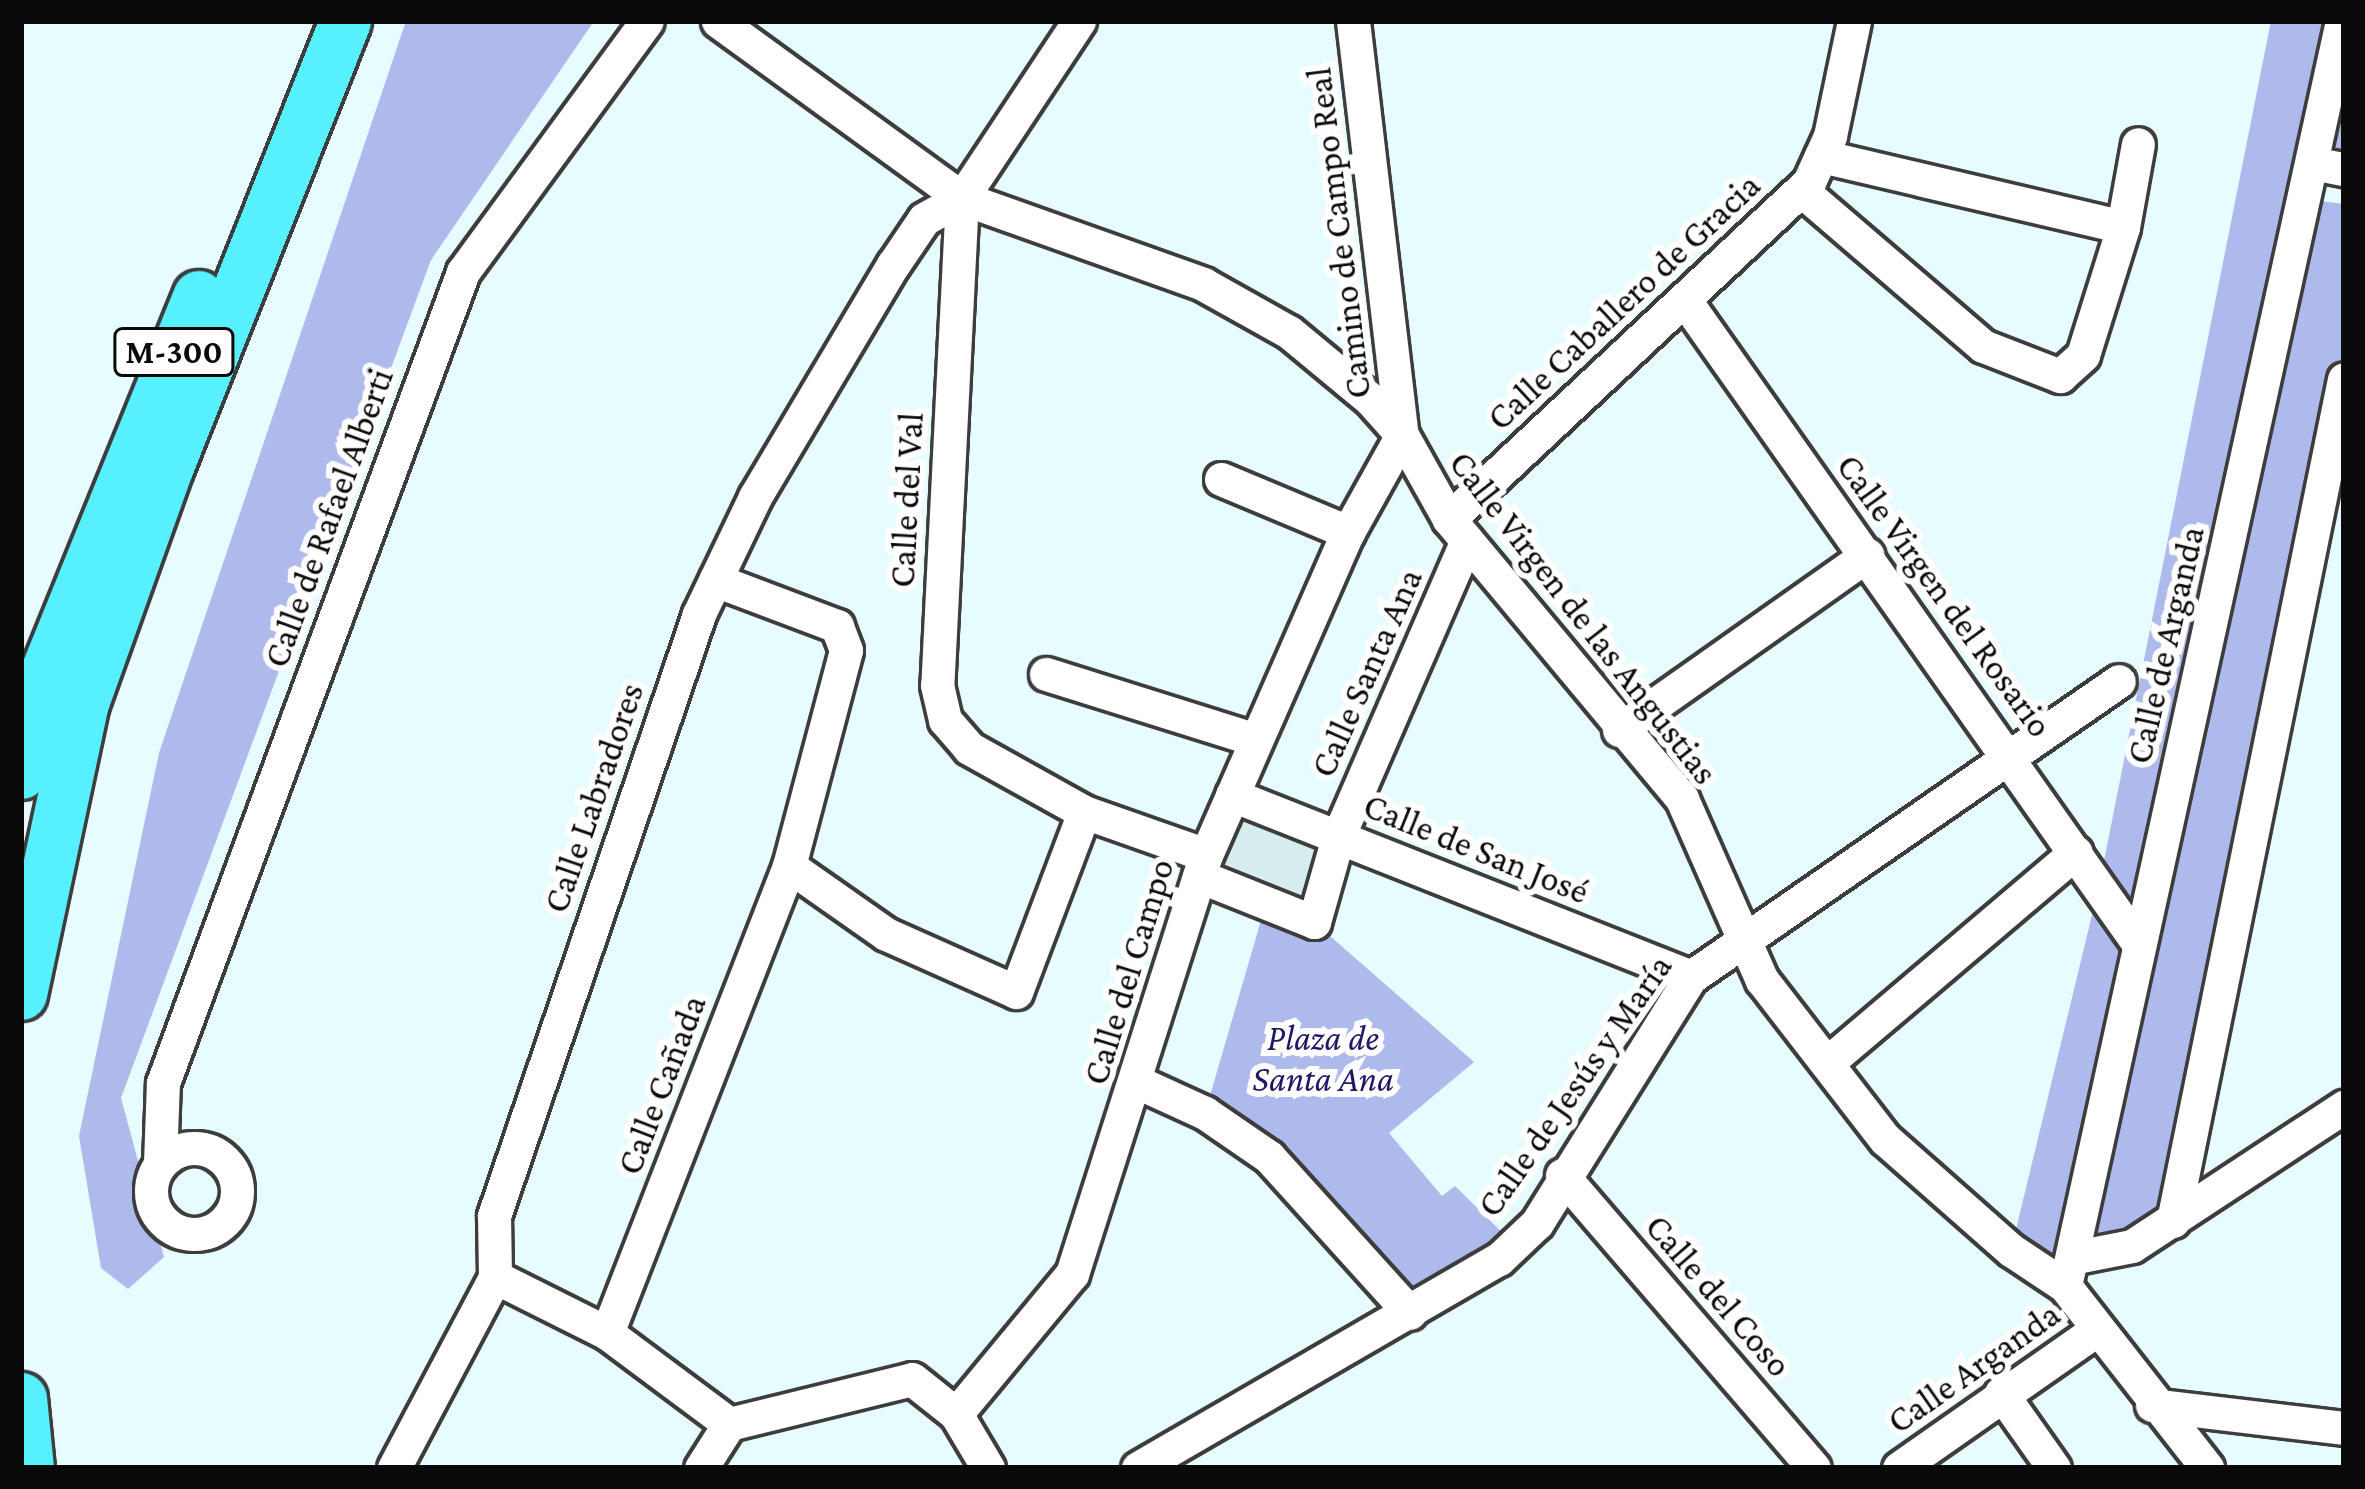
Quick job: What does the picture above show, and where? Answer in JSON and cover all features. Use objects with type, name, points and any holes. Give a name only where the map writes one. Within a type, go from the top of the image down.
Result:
[{"type":"main road","name":"M-300","points":[[21,773],[40,686],[130,452],[318,21]]},
{"type":"main road","name":"M-300","points":[[21,994],[83,703],[168,466],[345,21]]},
{"type":"main road","name":"M-300","points":[[21,863],[62,699],[168,466]]},
{"type":"main road","points":[[21,1398],[28,1468]]},
{"type":"street","name":"Calle de Rafael Alberti","points":[[174,1155],[163,1083],[463,272],[646,21]]},
{"type":"street","name":"Calle Virgen de las Angustias","points":[[718,21],[962,198],[1203,284],[1289,332],[1402,435],[1458,530],[1619,730],[1682,799],[1762,980],[1885,1139],[2011,1250],[2071,1271],[2095,1331],[2207,1468]]},
{"type":"street","points":[[962,198],[1079,21]]},
{"type":"street","name":"Camino de Campo Real","points":[[1353,21],[1402,435]]},
{"type":"street","name":"Calle Caballero de Gracia","points":[[1458,530],[1684,299],[1801,190],[1821,156],[1854,21]]},
{"type":"street","name":"Calle de Arganda","points":[[2071,1271],[2137,942],[2328,166],[2342,21]]},
{"type":"street","name":"Calle Caballero de Gracia","points":[[1801,190],[1983,346],[2060,376],[2083,355],[2123,226],[2138,144]]},
{"type":"street","points":[[1821,156],[2123,226]]},
{"type":"street","name":"Calle Labradores","points":[[394,1468],[496,1277],[494,1216],[715,580],[755,497],[893,265],[924,219],[962,198]]},
{"type":"street","name":"Calle del Val","points":[[962,198],[937,685],[946,720],[969,748],[1084,812],[1203,866]]},
{"type":"street","name":"Calle Virgen del Rosario","points":[[1684,299],[2008,752],[2137,942]]},
{"type":"street","points":[[2173,1221],[2344,379]]},
{"type":"street","name":"Calle del Campo","points":[[956,1414],[1072,1274],[1203,866],[1254,739],[1348,532],[1402,435]]},
{"type":"street","points":[[1221,478],[1348,532]]},
{"type":"street","name":"Calle Santa Ana","points":[[1338,837],[1458,530]]},
{"type":"street","points":[[1619,730],[1868,555]]},
{"type":"street","name":"Calle Cañada","points":[[607,1333],[789,866],[846,650],[837,626],[715,580]]},
{"type":"street","points":[[1046,674],[1254,739]]},
{"type":"street","name":"Calle de Jesús y María","points":[[1138,1468],[1499,1259],[1537,1223],[1562,1175],[1691,977],[2008,752],[2119,681]]},
{"type":"street","name":"Calle de San José","points":[[1232,795],[1691,977]]},
{"type":"street","points":[[789,866],[886,934],[1016,992],[1084,812]]},
{"type":"street","points":[[1203,866],[1314,922],[1338,837]]},
{"type":"street","points":[[1827,1063],[2076,852]]},
{"type":"street","points":[[1135,1081],[1205,1113],[1269,1157],[1410,1313]]},
{"type":"street","points":[[2071,1271],[2132,1246],[2344,1107]]},
{"type":"street","name":"Calle del Coso","points":[[1562,1175],[1814,1468]]},
{"type":"street","points":[[496,1277],[607,1333],[729,1424]]},
{"type":"street","name":"Calle Arganda","points":[[1899,1468],[2095,1331]]},
{"type":"street","points":[[701,1468],[729,1424],[913,1379],[956,1414],[988,1468]]},
{"type":"street","points":[[2001,1393],[2054,1468]]},
{"type":"street","points":[[2152,1405],[2344,1428]]},
{"type":"green space","points":[[406,21],[594,21],[431,260],[121,1098],[164,1257],[128,1289],[101,1268],[79,1136],[159,753]]},
{"type":"green space","points":[[2271,21],[2344,21],[2344,151],[2315,147],[2304,199],[2344,204],[2344,384],[2173,1221],[2077,1257],[2065,1286],[2011,1250],[2099,886]]},
{"type":"green space","name":"Plaza de Santa Ana","points":[[1266,903],[1314,922],[1474,1062],[1389,1133],[1442,1196],[1455,1186],[1515,1245],[1410,1313],[1205,1113]]},
{"type":"shaded area","name":"Plaza de Santa Ana","points":[[1232,795],[1338,837],[1314,922],[1199,876]]}]
